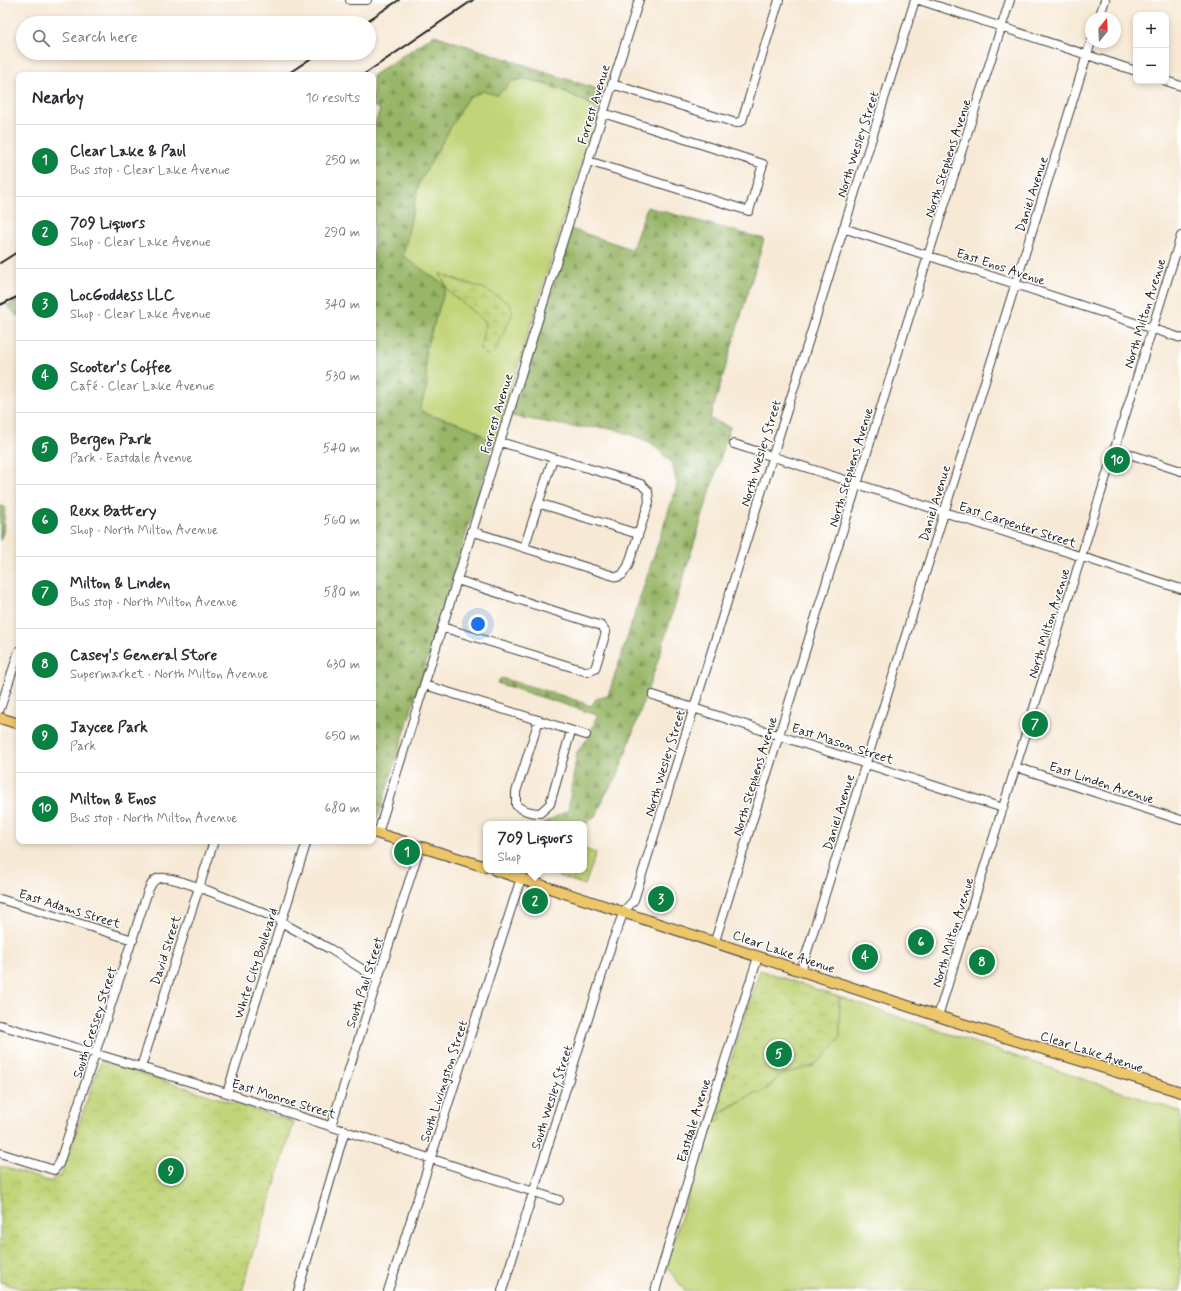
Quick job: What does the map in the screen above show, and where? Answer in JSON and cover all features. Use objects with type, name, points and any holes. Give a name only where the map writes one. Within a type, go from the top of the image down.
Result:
[{"type":"main road","points":[[0,718],[16,723]]},
{"type":"main road","points":[[376,833],[483,866]]},
{"type":"main road","name":"Clear Lake Avenue","points":[[505,873],[624,911],[801,972],[1180,1092]]},
{"type":"street","points":[[350,0],[367,0]]},
{"type":"street","name":"Forrest Avenue","points":[[376,830],[425,685],[471,531],[639,0]]},
{"type":"street","points":[[612,84],[736,122],[742,121],[779,0]]},
{"type":"street","name":"North Wesley Street","points":[[624,911],[634,900],[842,228],[915,0]]},
{"type":"street","points":[[919,0],[1133,70]]},
{"type":"street","name":"North Stephens Avenue","points":[[715,942],[928,256],[1010,0]]},
{"type":"street","points":[[1101,12],[1105,0]]},
{"type":"street","name":"Daniel Avenue","points":[[801,972],[1089,48]]},
{"type":"street","points":[[1169,82],[1181,86]]},
{"type":"street","points":[[588,161],[749,211],[763,164],[603,113]]},
{"type":"street","name":"East Enos Avenue","points":[[842,228],[1181,338]]},
{"type":"street","name":"North Milton Avenue","points":[[938,1016],[1181,236]]},
{"type":"street","points":[[471,531],[617,577],[626,571],[650,497],[646,488],[641,484],[500,442]]},
{"type":"street","name":"East Carpenter Street","points":[[734,444],[1181,589]]},
{"type":"street","points":[[1114,449],[1181,471]]},
{"type":"street","points":[[524,548],[553,458]]},
{"type":"street","points":[[538,503],[638,534]]},
{"type":"street","points":[[442,627],[588,672],[595,669],[606,632],[602,626],[457,580]]},
{"type":"street","points":[[0,709],[16,660]]},
{"type":"street","points":[[425,685],[586,735]]},
{"type":"street","name":"East Mason Street","points":[[653,695],[1003,808]]},
{"type":"street","points":[[539,720],[516,792],[516,805],[521,810],[540,813],[550,804],[572,731]]},
{"type":"street","name":"East Linden Avenue","points":[[1016,767],[1181,820]]},
{"type":"street","name":"David Street","points":[[141,1067],[213,844]]},
{"type":"street","name":"White City Boulevard","points":[[227,1093],[306,844]]},
{"type":"street","name":"South Paul Street","points":[[331,1126],[420,847]]},
{"type":"street","name":"South Cressey Street","points":[[0,1153],[54,1170],[59,1164],[148,891],[154,880],[158,878],[167,878],[198,888]]},
{"type":"street","name":"South Livingston Street","points":[[388,1291],[521,878]]},
{"type":"street","points":[[198,888],[281,920],[288,926],[330,949],[378,979]]},
{"type":"street","name":"East Adams Street","points":[[0,899],[133,940]]},
{"type":"street","name":"South Wesley Street","points":[[502,1291],[624,911]]},
{"type":"street","name":"Eastdale Avenue","points":[[655,1291],[705,1123],[758,957]]},
{"type":"street","name":"East Monroe Street","points":[[0,1025],[227,1093],[559,1200]]},
{"type":"street","points":[[298,1291],[345,1130]]},
{"type":"green space","points":[[434,35],[603,91],[598,108],[568,93],[533,80],[522,79],[513,81],[497,95],[482,91],[467,99],[419,183],[403,256],[446,286],[425,351],[427,385],[420,409],[429,415],[463,425],[476,431],[483,435],[493,447],[378,818],[376,817],[376,120],[380,109],[376,107],[376,73]]},
{"type":"green space","points":[[527,79],[559,89],[598,108],[493,447],[483,435],[476,431],[463,425],[429,415],[420,409],[427,385],[425,351],[446,287],[403,256],[419,183],[467,99],[483,91],[504,90],[512,81]],"holes":[[[440,274],[485,289],[494,352],[480,349],[486,322],[449,292]]]},
{"type":"green space","points":[[647,207],[764,239],[710,419],[730,427],[658,660],[618,775],[605,795],[597,814],[587,823],[587,821],[548,821],[568,810],[577,752],[589,737],[597,715],[497,683],[501,678],[558,694],[591,706],[596,699],[608,696],[677,485],[672,463],[650,442],[612,428],[573,427],[512,416],[571,229],[632,249]]},
{"type":"green space","points":[[440,273],[453,279],[485,289],[509,303],[513,312],[495,352],[486,355],[480,349],[486,322],[449,292]]},
{"type":"green space","points":[[16,301],[16,315],[7,305]]},
{"type":"green space","points":[[0,506],[5,507],[3,532],[0,541]]},
{"type":"green space","points":[[587,850],[596,853],[585,885],[555,875],[556,873],[587,873]]},
{"type":"green space","points":[[760,970],[839,997],[840,1036],[835,1044],[813,1065],[780,1076],[759,1094],[756,1092],[719,1113],[721,1119],[717,1121],[712,1119]]},
{"type":"green space","points":[[839,997],[1181,1112],[1181,1291],[685,1291],[666,1266],[712,1119],[717,1121],[721,1119],[719,1114],[756,1092],[769,1088],[778,1077],[796,1069],[812,1067],[837,1042],[840,1036]]},
{"type":"green space","points":[[101,1061],[294,1122],[242,1291],[29,1291],[0,1282],[0,1166],[51,1182],[54,1177],[60,1177]]},
{"type":"railway","points":[[375,16],[399,0]]},
{"type":"railway","points":[[367,72],[473,0]]},
{"type":"railway","points":[[290,72],[308,60]]},
{"type":"railway","points":[[0,263],[16,253]]},
{"type":"railway","points":[[0,305],[16,297]]},
{"type":"place","name":"Milton & Enos","points":[[1117,460]]},
{"type":"place","name":"Milton & Linden","points":[[1035,724]]},
{"type":"place","name":"Clear Lake & Paul","points":[[407,852]]},
{"type":"place","name":"LocGoddess LLC","points":[[661,899]]},
{"type":"place","name":"709 Liquors","points":[[535,901]]},
{"type":"place","name":"Rexx Battery","points":[[921,942]]},
{"type":"place","name":"Scooter's Coffee","points":[[865,957]]},
{"type":"place","name":"Casey's General Store","points":[[982,962]]},
{"type":"place","name":"Bergen Park","points":[[779,1054]]},
{"type":"place","name":"Jaycee Park","points":[[171,1171]]}]
